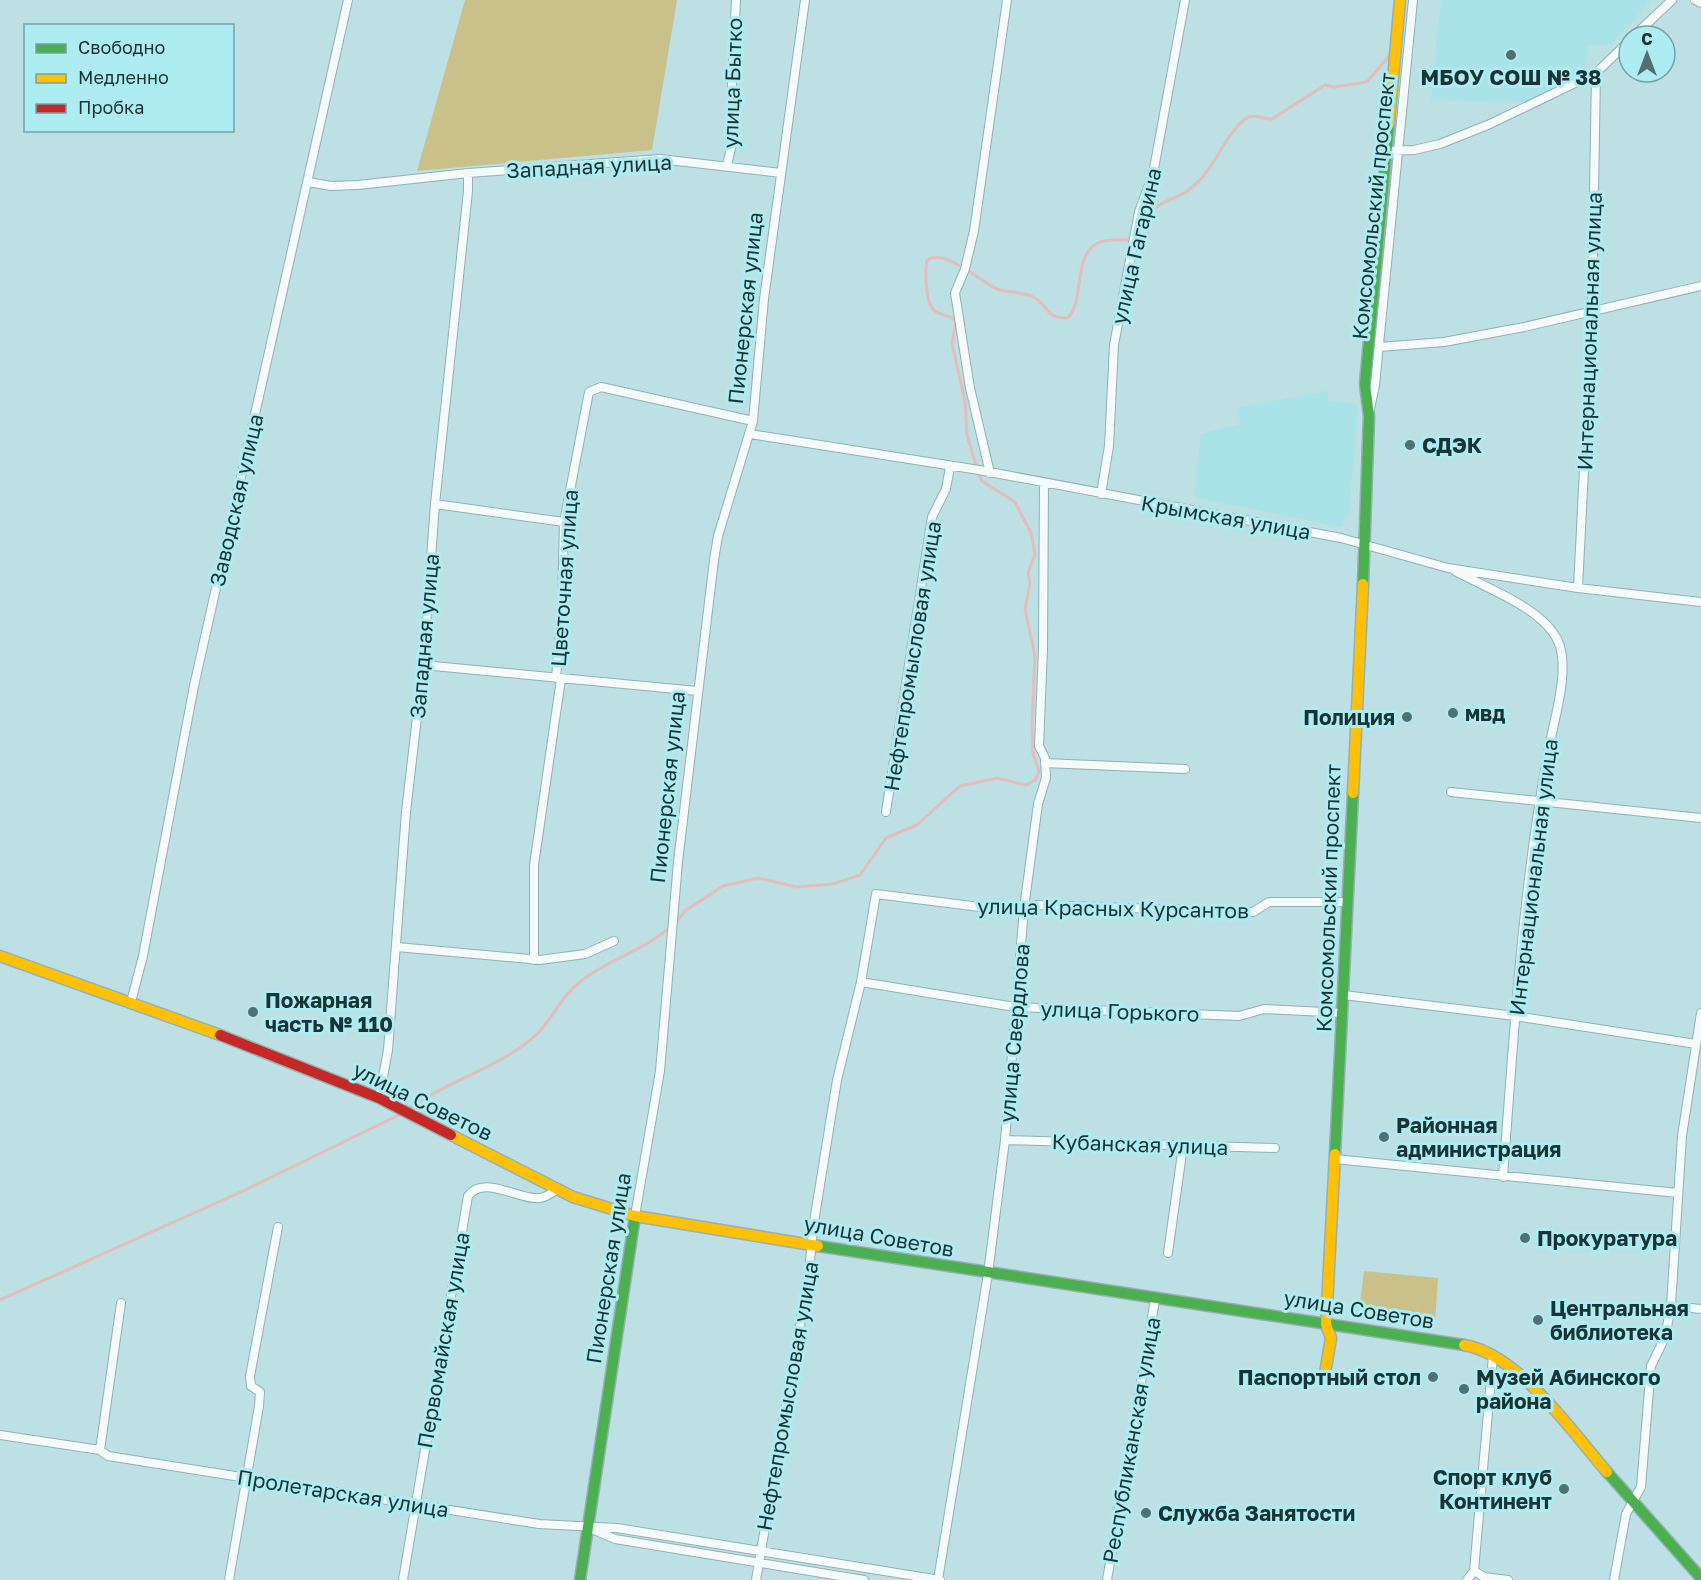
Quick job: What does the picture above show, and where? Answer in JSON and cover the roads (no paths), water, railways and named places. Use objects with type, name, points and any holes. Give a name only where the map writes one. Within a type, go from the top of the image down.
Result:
[{"type":"main road","name":"Комсомольский проспект","points":[[1324,1379],[1331,1338],[1326,1324],[1365,543],[1369,416],[1365,384],[1392,152],[1400,0]]},
{"type":"main road","name":"улица Советов","points":[[0,956],[285,1059],[379,1098],[557,1189],[598,1206],[635,1216],[988,1274],[1475,1347],[1493,1356],[1517,1373],[1553,1408],[1701,1578]]},
{"type":"main road","name":"Пионерская улица","points":[[580,1580],[635,1216]]},
{"type":"street","name":"Заводская улица","points":[[131,1002],[143,956],[194,686],[348,0]]},
{"type":"street","name":"улица Бытко","points":[[727,165],[734,136],[732,81],[736,0]]},
{"type":"street","name":"Пионерская улица","points":[[635,1216],[660,1071],[678,862],[697,691],[718,536],[753,421],[764,299],[805,0]]},
{"type":"street","points":[[990,473],[970,388],[955,293],[965,269],[974,231],[1008,0]]},
{"type":"street","name":"улица Гагарина","points":[[1101,494],[1109,446],[1114,345],[1139,213],[1153,174],[1185,0]]},
{"type":"street","name":"Комсомольский проспект","points":[[1369,416],[1379,347],[1392,152],[1413,0]]},
{"type":"street","points":[[1647,24],[1672,0]]},
{"type":"street","points":[[1695,0],[1701,3]]},
{"type":"street","points":[[1392,152],[1450,140],[1596,73],[1617,53]]},
{"type":"street","name":"Интернациональная улица","points":[[1578,588],[1592,311],[1596,73]]},
{"type":"street","name":"Западная улица","points":[[308,182],[332,186],[358,185],[468,173],[660,159],[781,173]]},
{"type":"street","name":"Западная улица","points":[[379,1098],[388,1050],[406,812],[423,666],[435,504],[468,173]]},
{"type":"street","points":[[1379,347],[1444,342],[1701,286]]},
{"type":"street","name":"Цветочная улица","points":[[534,960],[534,865],[559,678],[564,522],[589,392],[595,388],[608,388],[753,421]]},
{"type":"street","name":"Крымская улица","points":[[750,434],[990,473],[1365,543],[1448,568],[1578,588],[1701,602]]},
{"type":"street","name":"Нефтепромысловая улица","points":[[886,812],[932,517],[946,489],[950,467]]},
{"type":"street","name":"улица Свердлова","points":[[938,1580],[988,1274],[1005,1140],[1024,908],[1038,804],[1046,778],[1045,763],[1039,746],[1043,649],[1044,484]]},
{"type":"street","points":[[435,504],[564,522]]},
{"type":"street","name":"Интернациональная улица","points":[[1448,568],[1532,612],[1551,629],[1563,657],[1562,677],[1538,802],[1515,1016],[1503,1176]]},
{"type":"street","points":[[423,666],[697,691]]},
{"type":"street","points":[[1045,763],[1185,768]]},
{"type":"street","points":[[1450,792],[1701,818]]},
{"type":"street","name":"Нефтепромысловая улица","points":[[756,1580],[813,1244],[813,1228],[837,1080],[861,982],[876,894]]},
{"type":"street","name":"улица Красных Курсантов","points":[[876,894],[1012,910],[1036,904],[1253,912],[1269,902],[1348,902]]},
{"type":"street","points":[[397,947],[534,960],[585,954],[614,941]]},
{"type":"street","name":"улица Горького","points":[[861,982],[1015,1007],[1239,1016],[1264,1009],[1343,1013]]},
{"type":"street","points":[[1344,995],[1515,1016],[1696,1044]]},
{"type":"street","points":[[1614,1580],[1626,1514],[1635,1503],[1641,1487],[1652,1366],[1665,1337],[1671,1306],[1682,1136],[1701,1013]]},
{"type":"street","name":"Кубанская улица","points":[[1005,1140],[1275,1148]]},
{"type":"street","points":[[1168,1253],[1183,1146]]},
{"type":"street","points":[[1335,1160],[1678,1193]]},
{"type":"street","name":"Первомайская улица","points":[[403,1580],[468,1196],[472,1191],[483,1187],[538,1198],[557,1189]]},
{"type":"street","points":[[229,1580],[260,1392],[251,1386],[250,1376],[278,1227]]},
{"type":"street","name":"Республиканская улица","points":[[1107,1580],[1155,1300]]},
{"type":"street","points":[[100,1450],[121,1303]]},
{"type":"street","points":[[1671,1306],[1701,1309]]},
{"type":"street","points":[[1467,1580],[1474,1571],[1493,1356]]},
{"type":"street","name":"Пролетарская улица","points":[[0,1435],[100,1450],[108,1456],[246,1476],[415,1505],[539,1524],[617,1528],[938,1580]]},
{"type":"street","name":"Пролетарская улица","points":[[588,1527],[615,1539],[864,1580]]},
{"type":"street","points":[[1474,1571],[1484,1577],[1508,1580]]},
{"type":"waterway","points":[[676,922],[685,911],[723,886],[759,878],[796,887],[833,884],[860,875],[886,838],[917,825],[960,786],[997,778],[1026,785],[1035,780],[1039,772],[1033,753],[1032,728],[1035,656],[1025,609],[1030,583],[1028,573],[1035,554],[1031,533],[1015,502],[982,481],[979,475],[967,435],[965,401],[952,344],[956,321],[935,311],[929,302],[927,260],[935,257],[953,262],[997,289],[1029,295],[1038,300],[1054,316],[1067,318],[1076,302],[1082,269],[1090,249],[1104,241],[1133,240],[1148,235],[1148,223],[1154,209],[1182,194],[1199,181],[1230,135],[1245,119],[1255,116],[1272,119],[1325,85],[1334,87],[1367,82],[1390,55],[1394,9]]},
{"type":"waterway","points":[[406,1110],[421,1100],[491,1065],[523,1045],[543,1028],[581,981],[661,935],[671,926]]},
{"type":"waterway","points":[[0,1300],[243,1191],[401,1114]]},
{"type":"place","name":"МБОУ СОШ № 38","points":[[1511,55]]},
{"type":"place","name":"СДЭК","points":[[1410,445]]},
{"type":"place","name":"мвд","points":[[1453,713]]},
{"type":"place","name":"Полиция","points":[[1407,717]]},
{"type":"place","name":"Пожарная часть № 110","points":[[253,1012]]},
{"type":"place","name":"Районная администрация","points":[[1384,1137]]},
{"type":"place","name":"Прокуратура","points":[[1525,1238]]},
{"type":"place","name":"Центральная библиотека","points":[[1538,1320]]},
{"type":"place","name":"Паспортный стол","points":[[1433,1377]]},
{"type":"place","name":"Музей Абинского района","points":[[1464,1389]]},
{"type":"place","name":"Спорт клуб Континент","points":[[1564,1489]]},
{"type":"place","name":"Служба Занятости","points":[[1146,1513]]}]
